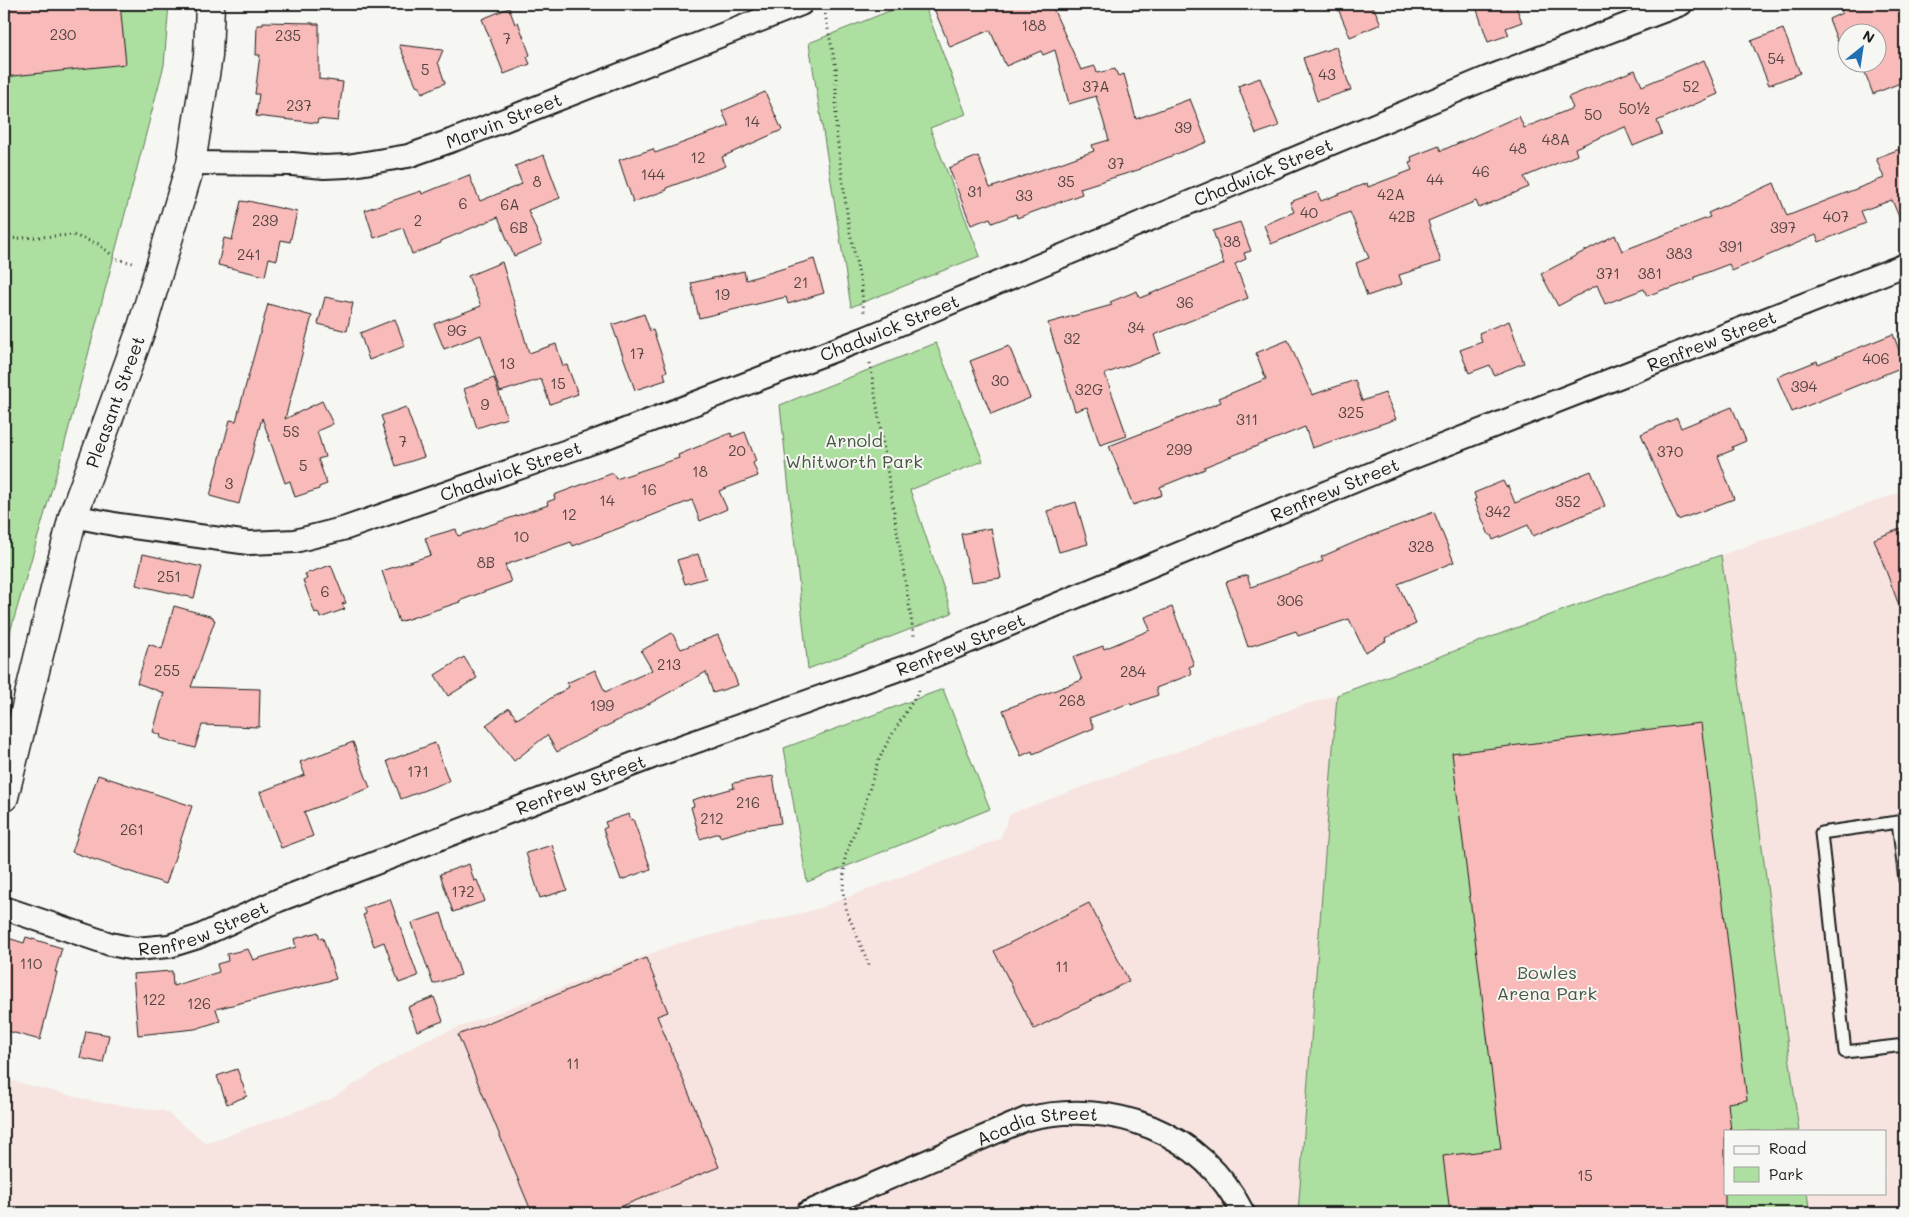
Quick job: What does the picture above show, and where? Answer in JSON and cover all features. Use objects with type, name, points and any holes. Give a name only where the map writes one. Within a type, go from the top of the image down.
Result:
[{"type":"main road","name":"Pleasant Street","points":[[4,797],[73,516],[142,327],[191,163],[208,56],[210,4]]},
{"type":"street","name":"Marvin Street","points":[[191,163],[292,164],[324,167],[347,166],[408,156],[801,4]]},
{"type":"street","name":"Chadwick Street","points":[[73,516],[119,525],[249,543],[295,541],[346,528],[599,440],[866,338],[1487,78],[1681,4]]},
{"type":"street","name":"Renfrew Street","points":[[4,908],[110,944],[135,949],[169,946],[198,937],[279,900],[652,757],[919,662],[1383,469],[1905,265]]},
{"type":"street","name":"Acadia Street","points":[[807,1213],[1026,1119],[1046,1114],[1084,1112],[1123,1117],[1160,1131],[1177,1140],[1208,1164],[1221,1179],[1243,1213]]},
{"type":"lane","points":[[1905,880],[1902,821],[1821,833],[1845,1052],[1905,1045]]},
{"type":"path","points":[[4,239],[73,235],[98,244],[118,259],[159,271]]},
{"type":"path","points":[[869,965],[847,912],[843,892],[845,857],[864,807],[877,764],[887,743],[920,689],[919,662]]},
{"type":"shaded area","points":[[1905,491],[1905,1213],[1810,1213],[1807,1194],[1886,1194],[1886,1130],[1799,1130],[1755,793],[1721,555]]},
{"type":"shaded area","points":[[1337,695],[1298,1213],[4,1213],[4,1079],[97,1102],[165,1111],[206,1143],[331,1099],[423,1041],[676,944],[814,910],[1000,839],[1010,814],[1297,707]]},
{"type":"green space","points":[[4,4],[169,4],[164,65],[62,454],[4,653]]},
{"type":"green space","points":[[907,4],[924,4],[966,114],[930,128],[980,256],[851,307],[809,43]]},
{"type":"green space","name":"Arnold Whitworth Park","points":[[936,343],[983,461],[910,490],[952,613],[808,669],[780,405]]},
{"type":"green space","name":"Bowles Arena Park","points":[[1721,555],[1755,793],[1799,1130],[1724,1130],[1724,1194],[1807,1194],[1810,1213],[1298,1213],[1337,695],[1569,608]]},
{"type":"green space","points":[[943,689],[990,809],[807,882],[784,748]]},
{"type":"building","points":[[4,4],[120,4],[126,64],[4,77]]},
{"type":"building","points":[[932,4],[1051,4],[1081,70],[1095,66],[1097,73],[1115,69],[1118,76],[1124,74],[1136,119],[1190,99],[1207,142],[1141,169],[1080,188],[1082,194],[1017,218],[1016,214],[992,223],[990,218],[971,225],[949,168],[978,156],[990,188],[1094,151],[1092,145],[1109,140],[1096,96],[1069,104],[1055,50],[1043,55],[1041,51],[1006,66],[990,30],[950,47]]},
{"type":"building","points":[[1336,4],[1372,4],[1381,24],[1350,37]]},
{"type":"building","points":[[1475,4],[1515,4],[1522,22],[1506,28],[1509,35],[1488,42]]},
{"type":"building","points":[[1859,4],[1905,4],[1905,81],[1873,94],[1865,72],[1886,72],[1886,22],[1836,22],[1836,37],[1829,19],[1842,13],[1841,10]]},
{"type":"building","points":[[509,8],[515,24],[518,22],[530,55],[527,57],[530,64],[504,74],[482,19]]},
{"type":"building","points":[[263,22],[319,24],[319,79],[343,82],[338,121],[318,119],[317,123],[256,116],[259,94],[255,94],[260,55],[256,55],[257,25],[263,25]]},
{"type":"building","points":[[1783,29],[1800,73],[1769,85],[1751,41]]},
{"type":"building","points":[[399,45],[443,50],[438,62],[445,83],[422,93],[419,85],[417,87]]},
{"type":"building","points":[[1336,47],[1351,90],[1317,101],[1303,58]]},
{"type":"building","points":[[1704,60],[1718,94],[1657,121],[1662,134],[1633,146],[1625,127],[1575,148],[1577,155],[1524,177],[1529,187],[1479,208],[1476,201],[1428,221],[1441,262],[1399,275],[1402,284],[1367,296],[1356,263],[1369,258],[1350,212],[1271,244],[1264,225],[1294,212],[1290,202],[1317,192],[1321,201],[1367,183],[1368,187],[1412,170],[1409,163],[1412,162],[1411,157],[1439,146],[1441,151],[1519,116],[1524,128],[1573,108],[1568,97],[1635,70],[1642,86]]},
{"type":"building","points":[[1260,78],[1279,126],[1256,134],[1238,86]]},
{"type":"building","points":[[765,92],[782,130],[722,157],[726,166],[633,202],[619,160],[653,149],[655,153],[729,126],[722,111]]},
{"type":"building","points":[[1905,147],[1905,229],[1892,200],[1861,211],[1866,223],[1819,242],[1816,235],[1732,271],[1729,264],[1667,290],[1665,289],[1647,296],[1644,289],[1605,304],[1597,285],[1558,306],[1541,274],[1615,235],[1622,251],[1710,217],[1708,213],[1774,183],[1787,216],[1884,178],[1876,158]]},
{"type":"building","points":[[544,155],[560,198],[528,210],[542,244],[514,256],[498,217],[412,254],[403,228],[374,238],[365,210],[421,191],[422,194],[469,175],[480,201],[522,184],[515,166]]},
{"type":"building","points":[[241,201],[297,212],[290,242],[281,240],[277,260],[269,258],[265,276],[218,265],[224,238],[232,240]]},
{"type":"building","points":[[1240,222],[1251,251],[1244,253],[1246,259],[1235,264],[1248,298],[1154,335],[1160,353],[1105,374],[1127,436],[1100,445],[1087,407],[1075,411],[1048,323],[1112,305],[1110,302],[1137,291],[1140,298],[1224,264],[1213,231]]},
{"type":"building","points":[[814,259],[824,293],[788,304],[786,297],[699,318],[691,283],[744,271],[746,280]]},
{"type":"building","points":[[502,262],[529,353],[556,344],[563,366],[567,365],[578,394],[550,404],[541,379],[500,392],[481,335],[444,349],[434,324],[481,306],[468,276]]},
{"type":"building","points":[[325,297],[353,303],[347,331],[318,324]]},
{"type":"building","points":[[268,304],[312,316],[285,419],[322,401],[333,424],[317,431],[325,457],[318,459],[327,484],[319,487],[319,489],[295,497],[290,481],[285,483],[262,418],[239,504],[210,496],[230,420],[236,421]]},
{"type":"building","points":[[644,314],[650,331],[653,330],[667,371],[664,373],[666,380],[635,390],[612,325]]},
{"type":"building","points":[[395,319],[405,346],[369,360],[360,333]]},
{"type":"building","points":[[1509,321],[1524,363],[1494,375],[1490,365],[1469,373],[1460,350],[1482,342],[1479,333]]},
{"type":"building","points":[[1893,334],[1905,366],[1792,412],[1777,377],[1817,361],[1818,364]]},
{"type":"building","points":[[1288,340],[1312,395],[1355,380],[1362,401],[1385,393],[1396,419],[1312,448],[1305,427],[1204,467],[1205,469],[1160,487],[1162,495],[1133,505],[1109,446],[1221,402],[1219,398],[1266,379],[1256,353]]},
{"type":"building","points":[[1009,346],[1030,398],[991,414],[970,361]]},
{"type":"building","points":[[494,378],[507,418],[477,428],[464,389]]},
{"type":"building","points":[[406,407],[424,457],[396,466],[382,425],[384,424],[381,416]]},
{"type":"building","points":[[1732,407],[1746,441],[1732,447],[1733,450],[1718,456],[1734,499],[1678,520],[1641,434],[1677,418],[1681,428]]},
{"type":"building","points":[[745,432],[756,461],[753,463],[758,476],[719,491],[727,509],[700,521],[692,500],[573,546],[571,542],[505,565],[511,582],[460,602],[399,622],[382,571],[431,555],[425,538],[456,529],[458,536],[548,505],[547,502],[555,499],[554,495],[613,473],[616,479],[679,458],[678,455],[731,433],[732,437]]},
{"type":"building","points":[[1591,471],[1605,506],[1533,536],[1528,525],[1493,540],[1474,500],[1476,499],[1474,493],[1503,481],[1506,487],[1508,486],[1515,503]]},
{"type":"building","points":[[1076,502],[1088,544],[1059,552],[1047,511]]},
{"type":"building","points":[[1434,512],[1454,562],[1398,584],[1416,624],[1385,638],[1386,641],[1365,652],[1349,619],[1298,636],[1296,631],[1248,647],[1226,582],[1247,575],[1251,587],[1323,561],[1321,557]]},
{"type":"building","points":[[1905,527],[1905,615],[1903,616],[1874,539]]},
{"type":"building","points":[[991,528],[1001,578],[971,582],[961,534]]},
{"type":"building","points":[[143,554],[202,567],[194,598],[136,585]]},
{"type":"building","points":[[698,554],[706,578],[685,584],[677,560]]},
{"type":"building","points":[[331,565],[346,603],[342,604],[345,609],[320,618],[318,612],[315,613],[303,580],[307,579],[305,574]]},
{"type":"building","points":[[174,606],[213,617],[215,620],[191,687],[260,689],[259,727],[202,725],[195,748],[160,738],[161,735],[153,732],[164,693],[137,683],[149,644],[162,649]]},
{"type":"building","points":[[1172,607],[1194,665],[1189,667],[1192,674],[1156,688],[1158,695],[1089,718],[1094,728],[1033,754],[1032,751],[1021,756],[1003,710],[1082,680],[1073,657],[1103,646],[1104,649],[1150,630],[1145,617]]},
{"type":"building","points":[[672,633],[681,649],[718,635],[738,685],[713,693],[706,672],[557,752],[547,735],[514,761],[486,725],[509,708],[517,719],[569,687],[567,683],[595,670],[605,692],[652,670],[641,651]]},
{"type":"building","points":[[464,657],[477,678],[448,696],[435,675]]},
{"type":"building","points":[[1701,723],[1747,1100],[1728,1103],[1731,1130],[1724,1130],[1725,1213],[1450,1213],[1443,1156],[1501,1149],[1452,753]]},
{"type":"building","points":[[353,742],[370,788],[304,812],[313,836],[281,848],[260,792],[305,775],[300,762]]},
{"type":"building","points":[[435,743],[449,781],[401,799],[387,761]]},
{"type":"building","points":[[98,775],[192,806],[166,884],[72,852]]},
{"type":"building","points":[[773,776],[781,823],[751,828],[720,837],[719,833],[700,839],[691,807],[694,806],[692,800],[734,788],[733,783]]},
{"type":"building","points":[[629,814],[631,820],[633,819],[651,869],[621,880],[603,829],[607,827],[605,822]]},
{"type":"building","points":[[552,845],[567,890],[540,898],[526,853]]},
{"type":"building","points":[[469,864],[474,881],[477,880],[485,901],[453,912],[440,874]]},
{"type":"building","points":[[390,899],[418,976],[399,983],[384,942],[374,946],[363,915],[366,914],[363,908]]},
{"type":"building","points":[[1089,903],[1129,981],[1034,1029],[994,951]]},
{"type":"building","points":[[441,913],[461,975],[433,984],[412,923]]},
{"type":"building","points":[[318,932],[320,939],[323,938],[336,979],[216,1009],[220,1021],[195,1029],[138,1035],[133,974],[172,971],[173,986],[219,972],[217,964],[228,961],[227,954],[248,949],[253,960],[296,947],[294,939]]},
{"type":"building","points":[[26,937],[62,948],[40,1040],[4,1030],[4,952],[8,938],[24,943]]},
{"type":"building","points":[[646,958],[668,1012],[657,1016],[719,1167],[605,1213],[532,1213],[458,1035]]},
{"type":"building","points":[[434,997],[443,1021],[417,1031],[408,1007]]},
{"type":"building","points":[[86,1031],[109,1035],[103,1063],[80,1058]]},
{"type":"building","points":[[237,1069],[247,1096],[227,1104],[217,1076]]}]
